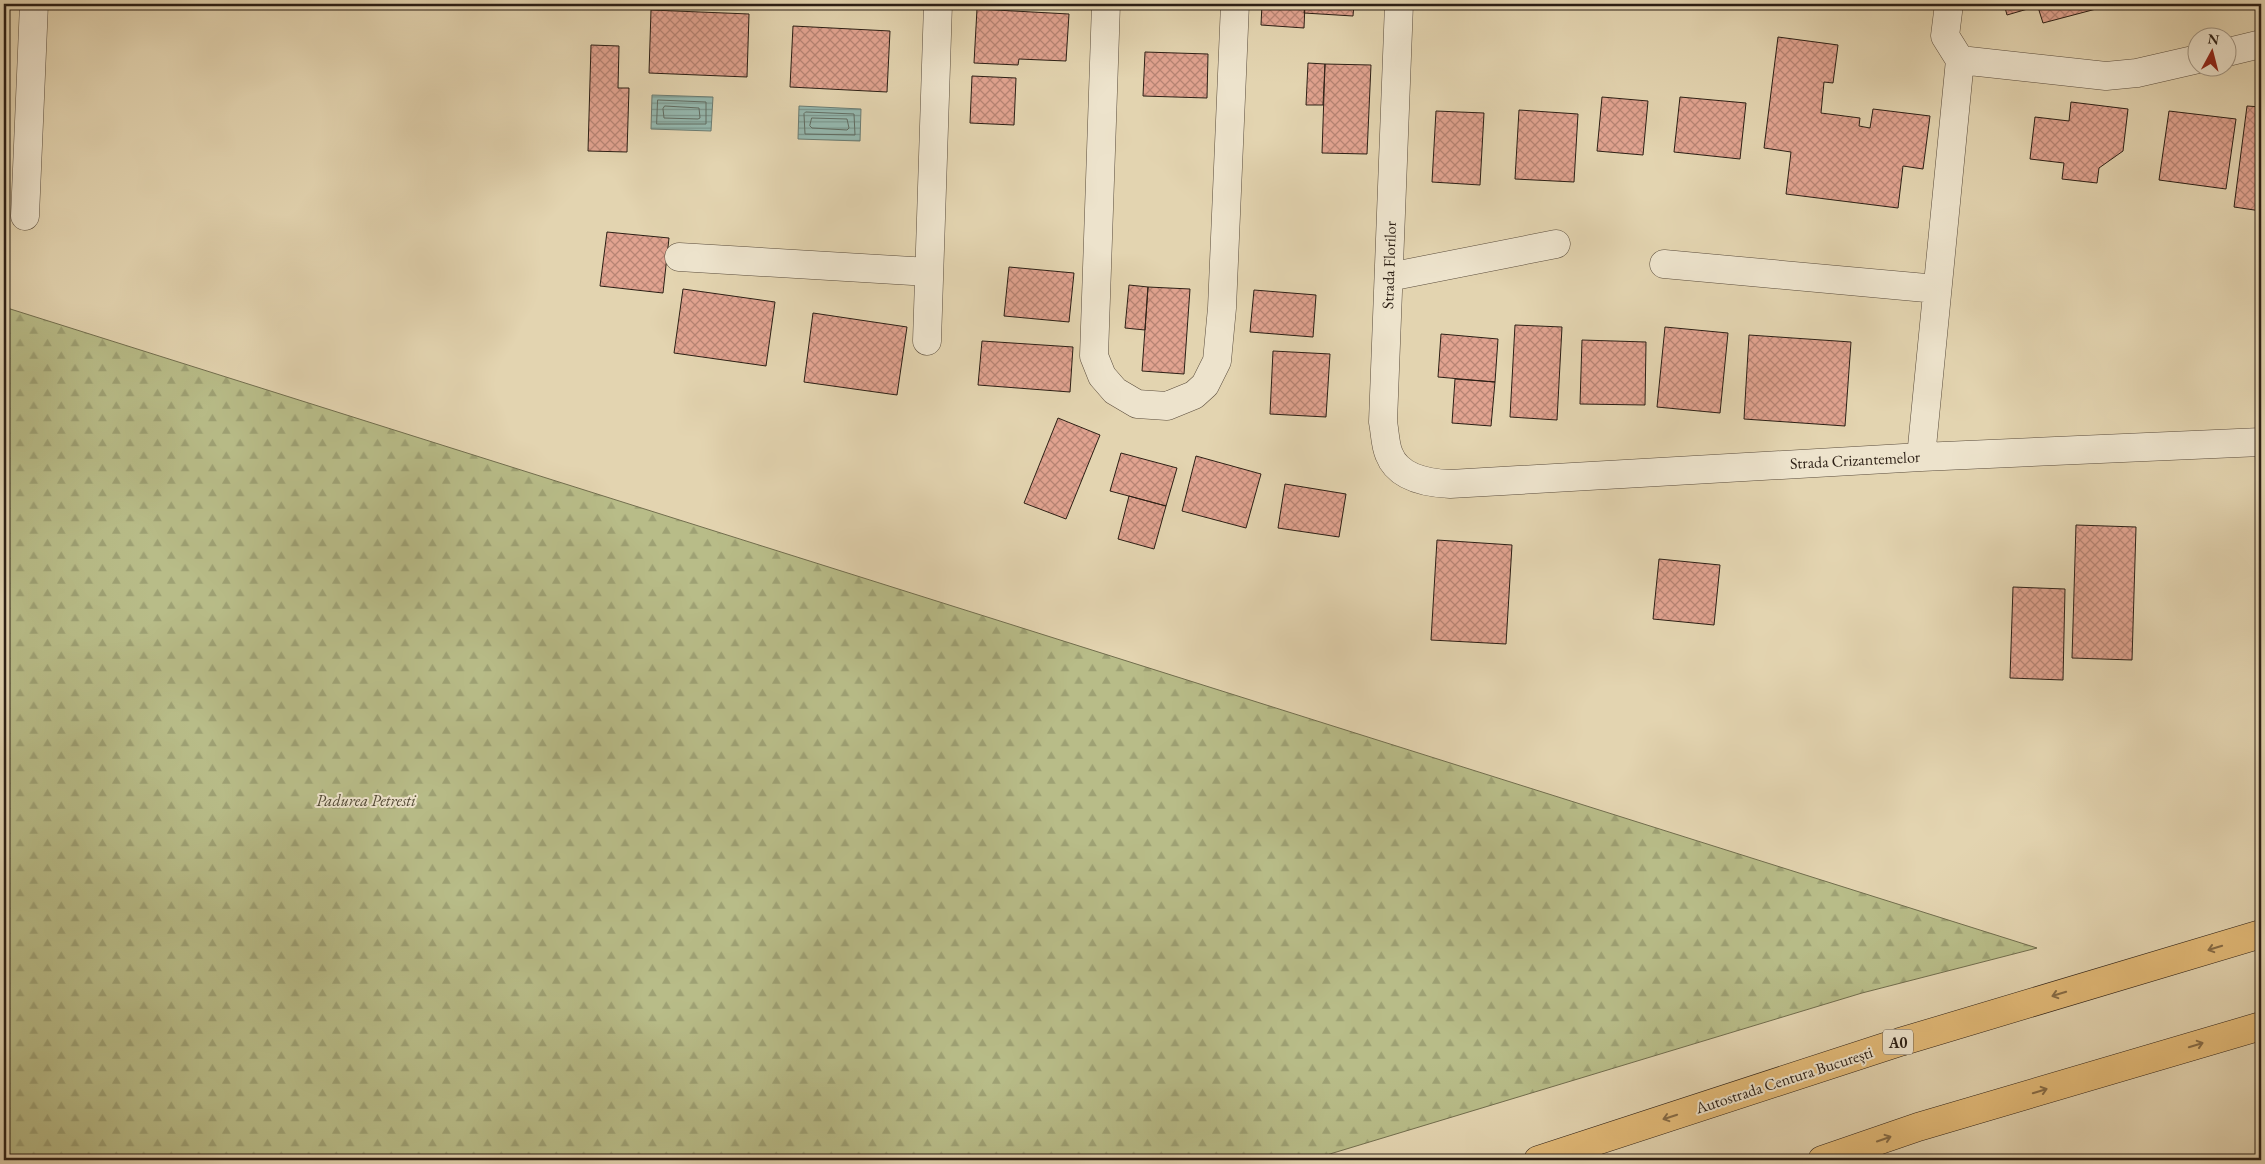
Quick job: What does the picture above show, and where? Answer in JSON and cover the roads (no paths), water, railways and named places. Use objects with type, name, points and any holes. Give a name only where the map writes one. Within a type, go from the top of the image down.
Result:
[{"type":"highway","name":"Autostrada Centura București","points":[[1538,1160],[1900,1042],[2261,934]]},
{"type":"highway","points":[[1822,1160],[1918,1127],[2261,1026]]},
{"type":"street","points":[[25,216],[34,4]]},
{"type":"street","points":[[927,341],[938,4]]},
{"type":"street","points":[[1106,4],[1093,337],[1094,356],[1102,376],[1115,391],[1137,404],[1167,406],[1194,396],[1205,385],[1217,361],[1222,308],[1235,4]]},
{"type":"street","name":"Strada Florilor","points":[[1399,4],[1384,422],[1389,454],[1403,472],[1429,483],[1450,484]]},
{"type":"street","points":[[1921,456],[1960,60],[1945,36],[1949,4]]},
{"type":"street","points":[[2238,50],[2261,44]]},
{"type":"street","points":[[1960,60],[2106,76],[2137,73],[2188,61]]},
{"type":"street","points":[[1389,277],[1556,244]]},
{"type":"street","points":[[679,257],[929,272]]},
{"type":"street","points":[[1664,264],[1937,289]]},
{"type":"street","name":"Strada Crizantemelor","points":[[1450,484],[1921,456],[2261,442]]},
{"type":"water","points":[[652,95],[713,97],[711,131],[651,129]]},
{"type":"water","points":[[799,106],[861,109],[860,141],[798,139]]},
{"type":"park label","name":"Padurea Petresti","points":[[366,800]]}]
